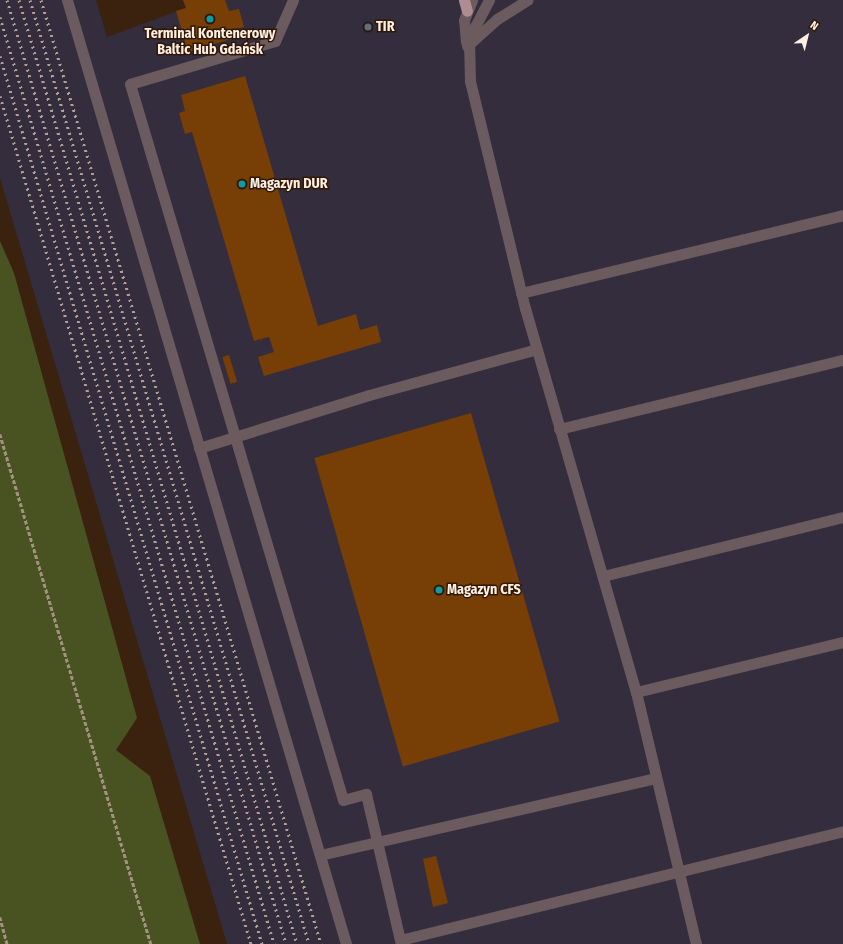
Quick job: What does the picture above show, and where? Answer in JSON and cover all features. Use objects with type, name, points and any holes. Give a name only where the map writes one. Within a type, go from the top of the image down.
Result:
[{"type":"lane","points":[[67,0],[346,944]]},
{"type":"lane","points":[[293,0],[274,41],[130,84],[343,800],[366,794],[401,942],[843,831]]},
{"type":"lane","points":[[472,0],[465,5],[464,29],[470,81],[536,349],[636,692],[655,778],[696,944]]},
{"type":"lane","points":[[467,46],[475,22],[489,0]]},
{"type":"lane","points":[[467,46],[497,19],[528,0]]},
{"type":"lane","points":[[521,293],[843,215]]},
{"type":"lane","points":[[199,448],[375,393],[536,349]]},
{"type":"lane","points":[[559,429],[843,360]]},
{"type":"lane","points":[[603,576],[843,517]]},
{"type":"lane","points":[[636,692],[843,642]]},
{"type":"lane","points":[[320,855],[655,778]]},
{"type":"path","points":[[0,434],[151,944]]},
{"type":"path","points":[[0,917],[7,944]]},
{"type":"shaded area","points":[[0,0],[96,0],[107,37],[186,8],[183,0],[843,0],[843,944],[227,944],[0,178]]},
{"type":"green space","points":[[0,241],[14,273],[137,718],[116,750],[150,776],[200,944],[0,944]]},
{"type":"building","name":"Terminal Kontenerowy Baltic Hub Gdańsk","points":[[183,0],[225,0],[229,11],[239,9],[244,27],[235,29],[237,37],[188,52],[176,11],[186,8]]},
{"type":"building","name":"Magazyn DUR","points":[[245,76],[318,326],[356,314],[360,330],[377,325],[381,342],[264,376],[258,357],[274,352],[269,337],[261,339],[262,343],[260,339],[254,341],[192,132],[185,134],[179,113],[185,111],[181,95]]},
{"type":"building","points":[[229,355],[237,382],[230,384],[222,357]]},
{"type":"building","name":"Magazyn CFS","points":[[471,413],[559,722],[403,766],[314,458]]},
{"type":"building","points":[[436,856],[448,903],[433,907],[423,859]]},
{"type":"railway","points":[[7,0],[286,944]]},
{"type":"railway","points":[[19,0],[297,944]]},
{"type":"railway","points":[[30,0],[309,944]]},
{"type":"railway","points":[[41,0],[321,944]]},
{"type":"railway","points":[[0,17],[274,944]]},
{"type":"railway","points":[[0,56],[262,944]]},
{"type":"railway","points":[[0,96],[251,944]]},
{"type":"place","name":"Terminal Kontenerowy Baltic Hub Gdańsk","points":[[210,19]]},
{"type":"place","name":"TIR","points":[[368,27]]},
{"type":"place","name":"Magazyn DUR","points":[[242,184]]},
{"type":"place","name":"Magazyn CFS","points":[[439,590]]}]
